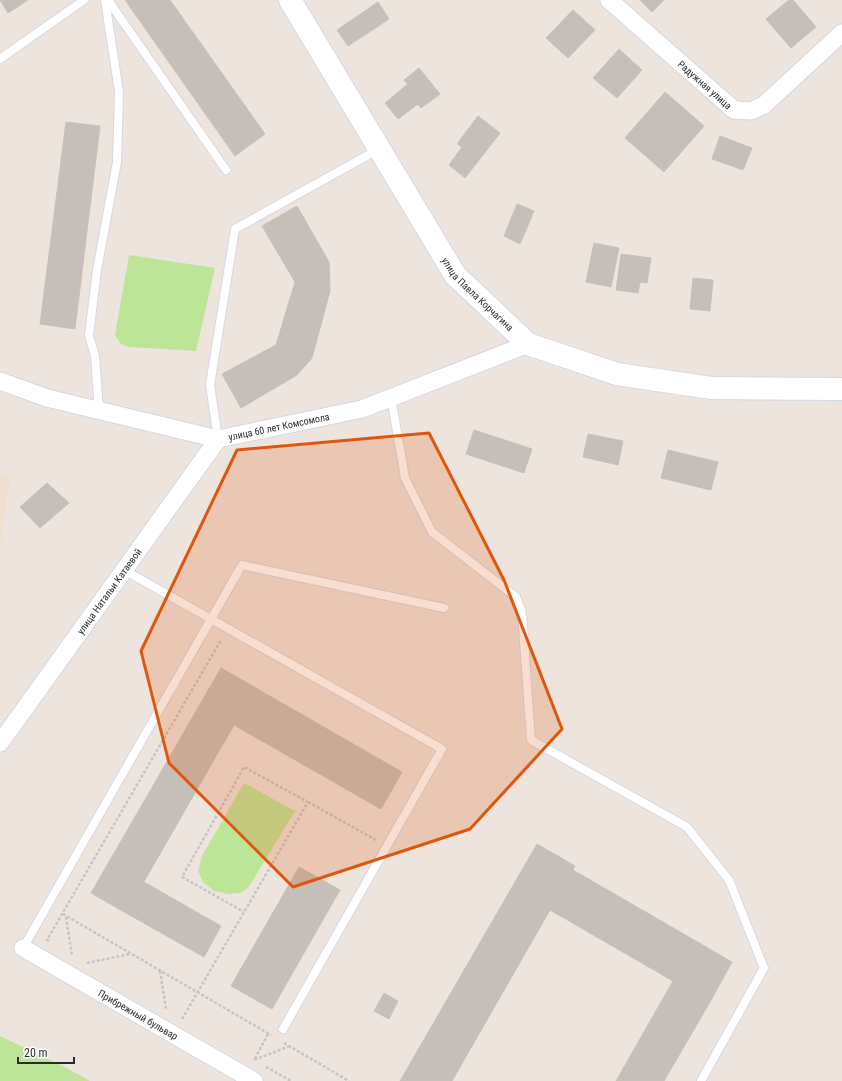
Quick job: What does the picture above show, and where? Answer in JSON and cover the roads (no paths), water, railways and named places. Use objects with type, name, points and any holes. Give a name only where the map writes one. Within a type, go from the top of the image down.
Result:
[{"type":"main road","name":"улица Павла Корчагина","points":[[290,0],[455,275],[528,344],[616,374],[711,388],[842,389]]},
{"type":"street","name":"Радужная улица","points":[[610,0],[734,110],[751,111],[764,105],[842,33]]},
{"type":"street","name":"улица 60 лет Комсомола","points":[[0,381],[47,398],[218,439],[362,409],[528,344]]},
{"type":"street","name":"улица Натальи Катаевой","points":[[0,743],[218,439]]},
{"type":"street","name":"Прибрежный бульвар","points":[[23,948],[254,1081]]},
{"type":"lane","points":[[0,59],[84,0]]},
{"type":"lane","points":[[107,0],[226,170]]},
{"type":"lane","points":[[99,410],[95,356],[89,335],[97,270],[117,162],[119,92],[107,0]]},
{"type":"lane","points":[[218,439],[210,385],[235,229],[379,149]]},
{"type":"lane","points":[[391,397],[405,478],[432,532],[516,597],[522,613],[532,740],[687,827],[729,880],[764,968],[701,1081]]},
{"type":"lane","points":[[23,948],[212,620],[242,565],[444,608]]},
{"type":"lane","points":[[124,570],[442,749],[283,1029]]}]
